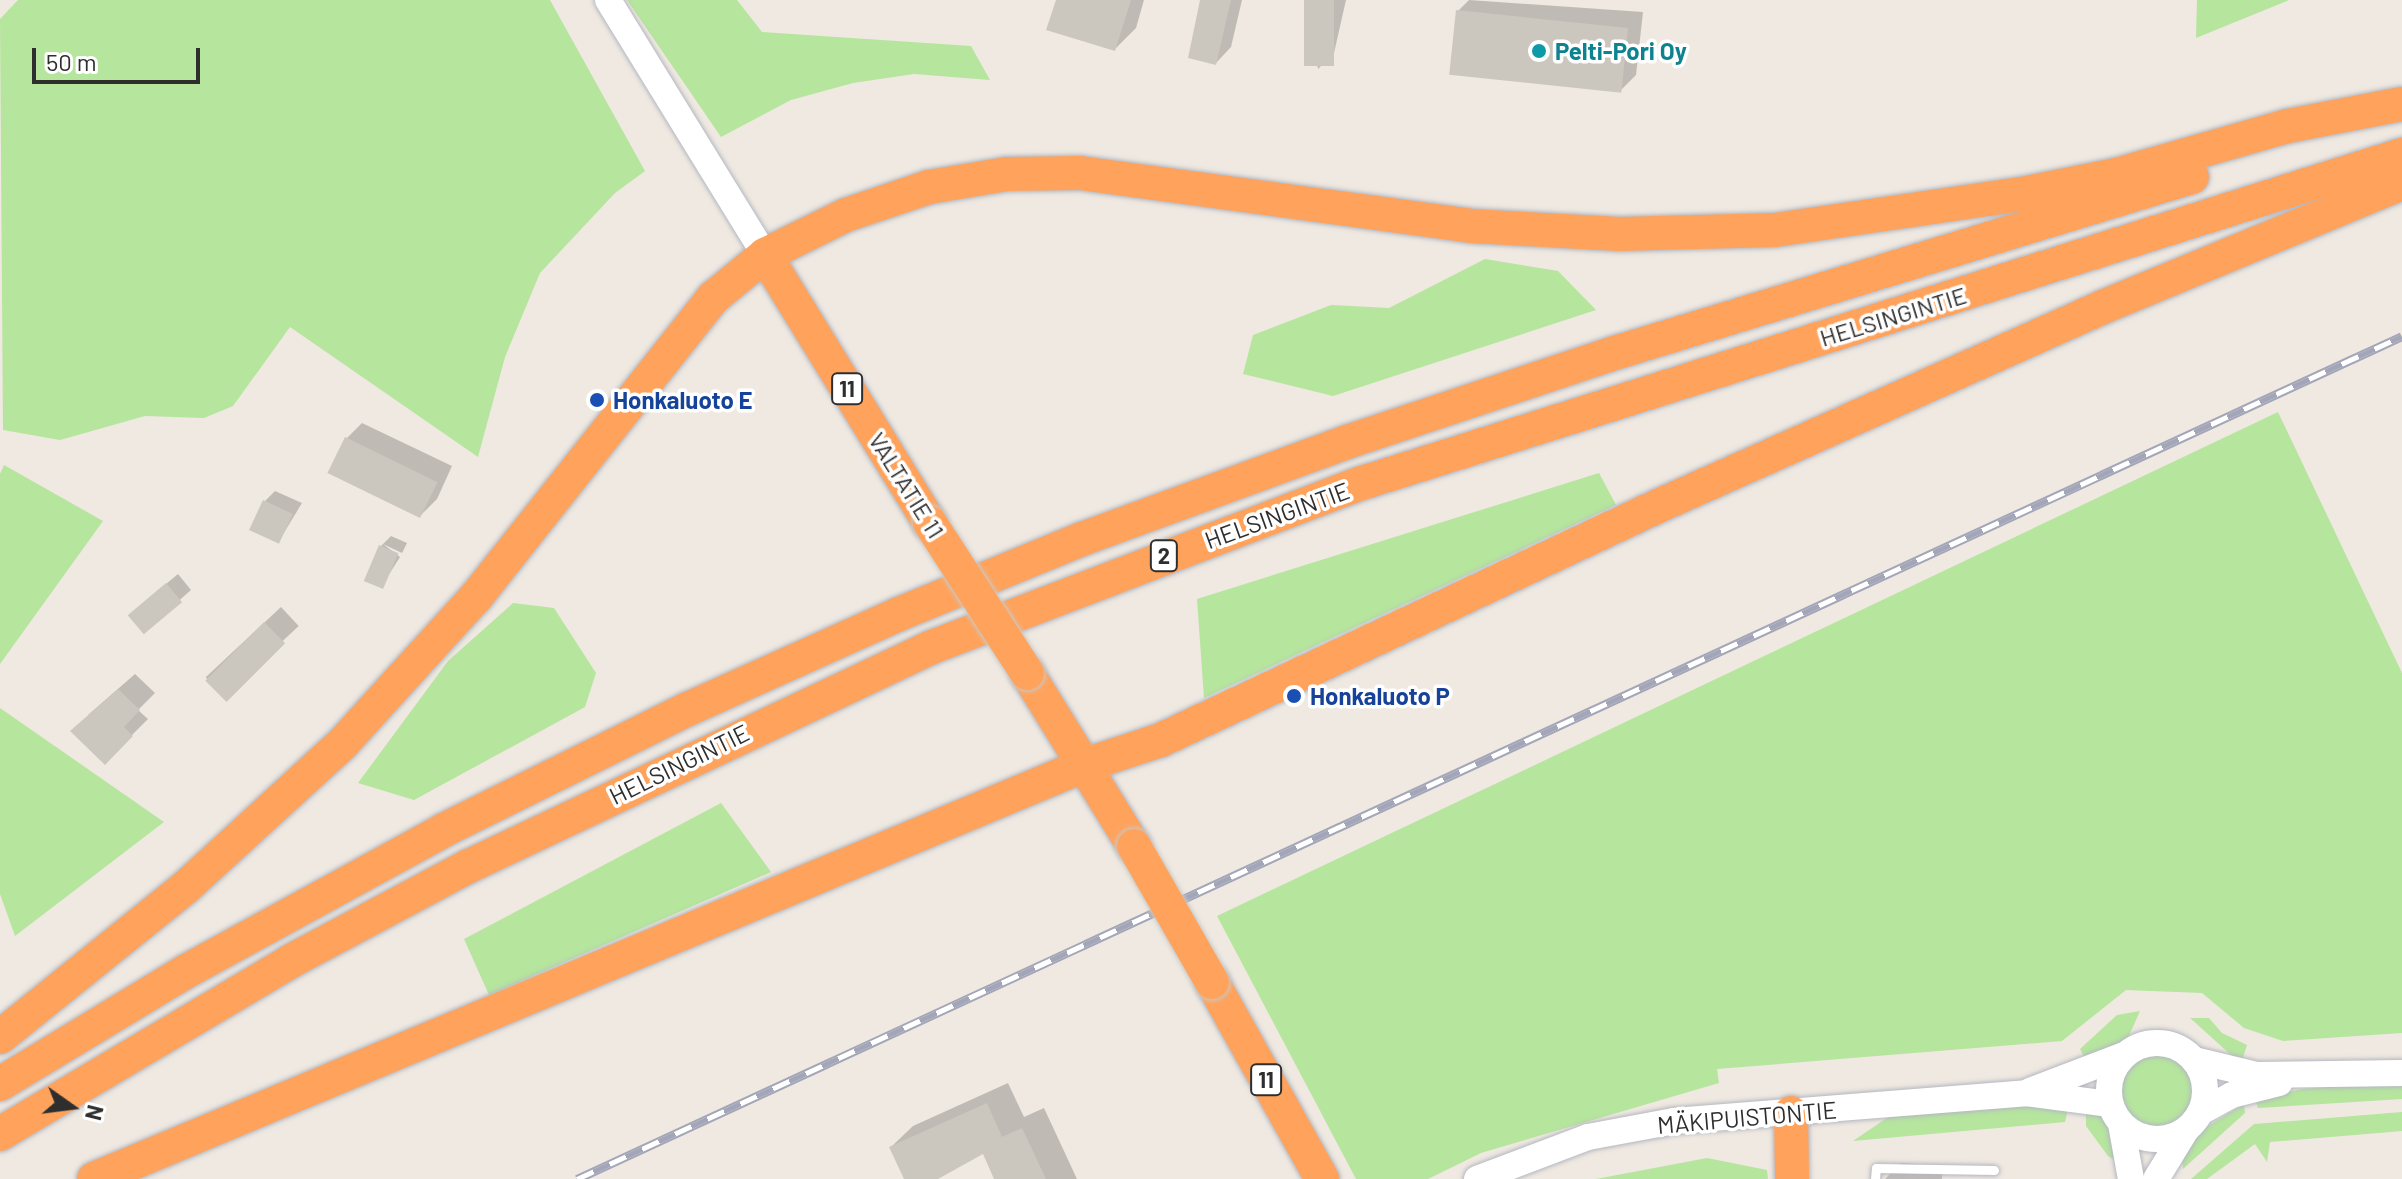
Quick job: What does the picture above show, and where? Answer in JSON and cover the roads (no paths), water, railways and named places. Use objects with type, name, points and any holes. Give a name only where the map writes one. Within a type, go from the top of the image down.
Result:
[{"type":"highway","points":[[0,1037],[186,887],[343,743],[476,597],[713,298],[765,255],[846,215],[929,187],[1007,174],[1080,173],[1199,186],[1401,218],[1542,232],[1775,230],[2053,187],[2288,126],[2402,106]]},
{"type":"highway","name":"HELSINGINTIE","points":[[0,1084],[185,972],[444,830],[688,709],[1082,539],[1618,352],[2034,228],[2402,106]]},
{"type":"highway","name":"HELSINGINTIE","points":[[0,1134],[291,961],[467,867],[711,747],[932,647],[1359,484],[2402,155]]},
{"type":"highway","points":[[94,1179],[1085,765],[1161,740],[1656,507],[2103,307],[2402,183]]},
{"type":"highway","name":"VALTATIE 11","points":[[765,255],[930,523],[1085,765]]},
{"type":"highway","name":"11","points":[[1085,765],[1322,1178]]},
{"type":"highway","points":[[1791,1113],[1792,1179]]},
{"type":"street","points":[[608,0],[765,255]]},
{"type":"street","points":[[2131,1179],[2116,1114],[2113,1071],[2127,1053],[2162,1043],[2194,1060],[2257,1075],[2317,1077],[2402,1073]]},
{"type":"street","name":"MÄKIPUISTONTIE","points":[[1477,1179],[1588,1137],[1674,1121],[2026,1093],[2127,1053]]},
{"type":"street","points":[[2156,1179],[2193,1121],[2205,1095],[2194,1060]]},
{"type":"street","points":[[2116,1114],[2140,1137],[2163,1139],[2232,1095],[2317,1077]]},
{"type":"street","name":"MÄKIPUISTONTIE","points":[[2026,1093],[2116,1114]]},
{"type":"lane","points":[[1875,1179],[1876,1168],[1994,1170]]},
{"type":"railway","points":[[577,1179],[2402,336]]},
{"type":"place","name":"Pelti-Pori Oy","points":[[1539,51]]},
{"type":"place","name":"Honkaluoto E","points":[[597,400]]},
{"type":"place","name":"Honkaluoto P","points":[[1294,696]]}]
